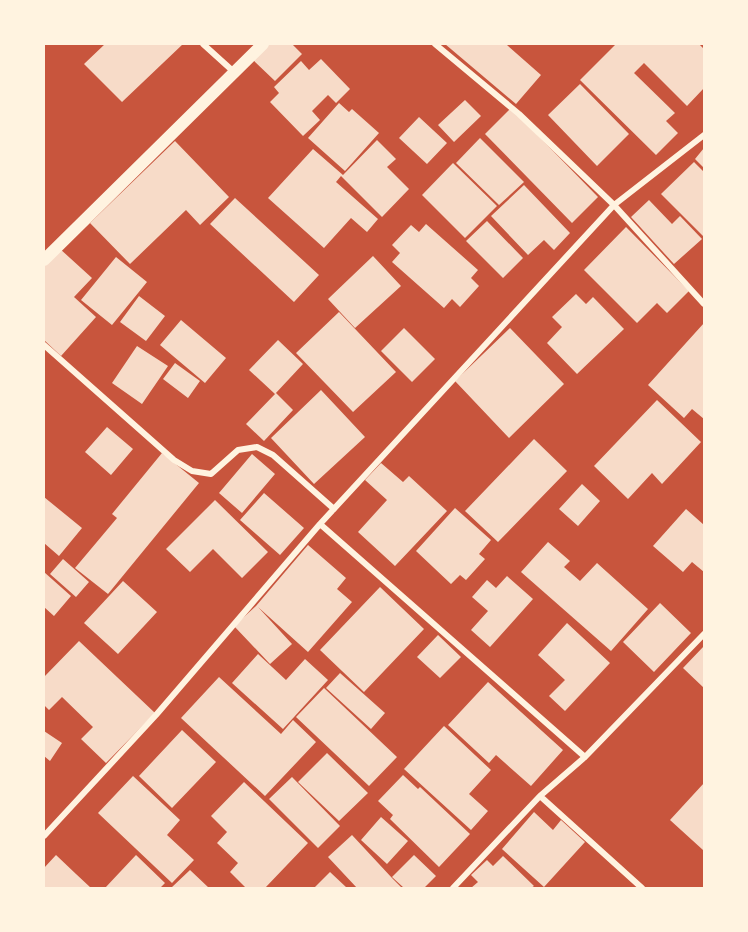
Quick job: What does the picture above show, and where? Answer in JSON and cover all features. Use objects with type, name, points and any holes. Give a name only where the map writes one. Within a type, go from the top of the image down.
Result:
[{"type":"main road","points":[[44,260],[263,44]]},
{"type":"street","points":[[202,44],[234,72]]},
{"type":"street","points":[[435,44],[519,114],[614,205],[705,304]]},
{"type":"street","points":[[44,836],[156,715],[333,509],[614,205],[705,135]]},
{"type":"street","points":[[44,345],[174,460],[192,471],[211,474],[238,450],[256,447],[273,455],[333,509]]},
{"type":"street","points":[[320,524],[585,757]]},
{"type":"street","points":[[453,888],[540,796],[585,757],[705,634]]},
{"type":"street","points":[[540,796],[642,888]]},
{"type":"building","points":[[105,44],[183,44],[122,102],[84,64]]},
{"type":"building","points":[[267,44],[292,44],[302,54],[275,81],[252,59]]},
{"type":"building","points":[[445,44],[508,44],[541,75],[516,104]]},
{"type":"building","points":[[616,44],[699,44],[704,49],[704,88],[687,106],[644,63],[634,73],[675,113],[666,121],[678,133],[656,155],[580,80]]},
{"type":"building","points":[[321,59],[350,89],[336,103],[328,95],[312,111],[320,120],[303,136],[270,102],[279,93],[274,87],[301,61],[309,70]]},
{"type":"building","points":[[580,84],[629,134],[597,166],[548,115]]},
{"type":"building","points":[[465,100],[481,116],[454,142],[438,125]]},
{"type":"building","points":[[339,103],[349,112],[352,109],[379,133],[345,171],[308,138]]},
{"type":"building","points":[[511,108],[598,197],[572,223],[485,134]]},
{"type":"building","points":[[419,117],[447,143],[427,164],[399,138]]},
{"type":"building","points":[[480,138],[524,182],[499,205],[456,163]]},
{"type":"building","points":[[377,140],[396,159],[387,167],[409,189],[382,217],[341,176],[336,182],[378,219],[367,232],[351,218],[324,248],[268,198],[313,149],[343,175]]},
{"type":"building","points":[[175,141],[229,197],[200,225],[186,210],[130,264],[90,223]]},
{"type":"building","points":[[704,148],[704,168],[695,159]]},
{"type":"building","points":[[694,162],[704,172],[704,237],[661,194]]},
{"type":"building","points":[[453,163],[497,206],[465,238],[422,195]]},
{"type":"building","points":[[524,185],[570,233],[554,250],[544,240],[528,255],[491,216]]},
{"type":"building","points":[[235,198],[319,275],[294,302],[210,224]]},
{"type":"building","points":[[649,200],[672,224],[680,216],[702,239],[674,264],[631,217]]},
{"type":"building","points":[[487,221],[523,258],[503,278],[466,241]]},
{"type":"building","points":[[426,224],[478,270],[471,278],[479,286],[460,307],[452,299],[444,308],[392,262],[400,253],[392,245],[411,225],[419,232]]},
{"type":"building","points":[[626,227],[689,291],[667,313],[657,303],[637,323],[584,270]]},
{"type":"building","points":[[59,248],[92,278],[74,297],[96,317],[61,356],[44,340],[44,266]]},
{"type":"building","points":[[373,256],[401,286],[355,328],[328,299]]},
{"type":"building","points":[[116,257],[147,282],[112,325],[81,300]]},
{"type":"building","points":[[576,294],[586,304],[593,297],[624,329],[577,374],[547,343],[562,327],[552,317]]},
{"type":"building","points":[[139,296],[165,316],[146,341],[120,322]]},
{"type":"building","points":[[339,312],[396,372],[353,412],[296,353]]},
{"type":"building","points":[[181,320],[226,358],[205,383],[160,345]]},
{"type":"building","points":[[704,323],[704,419],[692,409],[684,418],[648,385]]},
{"type":"building","points":[[404,328],[435,359],[412,382],[381,351]]},
{"type":"building","points":[[510,328],[564,384],[509,438],[455,381]]},
{"type":"building","points":[[278,340],[303,364],[275,394],[249,370]]},
{"type":"building","points":[[137,346],[168,366],[142,404],[112,383]]},
{"type":"building","points":[[175,363],[200,381],[188,398],[163,379]]},
{"type":"building","points":[[321,390],[365,437],[314,484],[271,438]]},
{"type":"building","points":[[276,393],[293,410],[264,441],[246,424]]},
{"type":"building","points":[[657,400],[701,442],[662,484],[652,473],[628,499],[594,466]]},
{"type":"building","points":[[107,427],[133,449],[111,475],[85,452]]},
{"type":"building","points":[[534,439],[567,471],[498,542],[465,511]]},
{"type":"building","points":[[162,453],[199,483],[108,594],[75,568],[117,518],[112,514]]},
{"type":"building","points":[[252,454],[275,474],[242,513],[219,493]]},
{"type":"building","points":[[381,463],[403,482],[409,476],[447,511],[395,566],[358,532],[387,500],[365,480]]},
{"type":"building","points":[[582,484],[600,501],[578,526],[559,509]]},
{"type":"building","points":[[264,493],[304,528],[280,555],[240,520]]},
{"type":"building","points":[[44,497],[82,528],[59,556],[44,543]]},
{"type":"building","points":[[215,500],[268,552],[242,578],[213,549],[190,572],[166,549]]},
{"type":"building","points":[[455,508],[491,540],[479,554],[485,559],[466,580],[460,575],[451,584],[416,551]]},
{"type":"building","points":[[686,509],[704,525],[704,572],[692,562],[683,572],[653,546]]},
{"type":"building","points":[[548,542],[570,561],[564,567],[580,581],[597,563],[648,609],[611,651],[521,572]]},
{"type":"building","points":[[308,545],[346,578],[337,589],[352,602],[308,652],[258,607],[292,644],[270,664],[234,626],[256,606]]},
{"type":"building","points":[[63,559],[89,582],[76,597],[50,574]]},
{"type":"building","points":[[44,572],[71,596],[54,616],[44,607]]},
{"type":"building","points":[[507,576],[533,599],[490,647],[471,630],[488,611],[472,597],[487,580],[496,588]]},
{"type":"building","points":[[123,581],[157,612],[118,654],[84,623]]},
{"type":"building","points":[[380,587],[424,629],[364,692],[320,650]]},
{"type":"building","points":[[660,603],[691,633],[654,672],[623,642]]},
{"type":"building","points":[[567,623],[610,663],[565,711],[549,696],[565,680],[538,655]]},
{"type":"building","points":[[438,635],[461,657],[440,678],[417,657]]},
{"type":"building","points":[[79,641],[155,713],[106,763],[81,739],[93,727],[62,697],[49,710],[44,705],[44,677]]},
{"type":"building","points":[[704,646],[704,688],[683,668]]},
{"type":"building","points":[[258,654],[286,680],[305,659],[328,680],[283,729],[232,683]]},
{"type":"building","points":[[340,673],[385,713],[371,729],[326,688]]},
{"type":"building","points":[[219,677],[281,734],[293,720],[316,742],[265,796],[181,718]]},
{"type":"building","points":[[488,682],[563,750],[531,786],[496,755],[489,763],[448,725]]},
{"type":"building","points":[[324,688],[397,757],[369,786],[296,717]]},
{"type":"building","points":[[444,726],[491,770],[469,794],[488,811],[471,830],[404,769]]},
{"type":"building","points":[[182,730],[216,762],[172,808],[139,776]]},
{"type":"building","points":[[44,731],[62,743],[50,761],[44,756]]},
{"type":"building","points":[[327,753],[368,793],[339,821],[298,782]]},
{"type":"building","points":[[403,775],[418,789],[420,787],[470,834],[439,867],[390,819],[393,815],[378,801]]},
{"type":"building","points":[[133,776],[180,820],[167,835],[194,860],[172,883],[98,813]]},
{"type":"building","points":[[292,777],[340,826],[318,848],[269,799]]},
{"type":"building","points":[[244,782],[308,843],[265,888],[246,888],[230,872],[238,863],[217,843],[227,832],[211,816]]},
{"type":"building","points":[[704,783],[704,848],[703,850],[670,820]]},
{"type":"building","points":[[534,812],[553,830],[561,820],[585,842],[544,887],[502,849]]},
{"type":"building","points":[[381,817],[408,841],[387,864],[361,840]]},
{"type":"building","points":[[352,835],[402,888],[357,888],[328,857]]},
{"type":"building","points":[[56,855],[91,888],[44,888],[44,868]]},
{"type":"building","points":[[136,855],[165,883],[160,888],[105,888]]},
{"type":"building","points":[[414,855],[436,876],[424,888],[404,888],[392,877]]},
{"type":"building","points":[[503,856],[534,886],[531,888],[471,888],[478,882],[471,875],[487,860],[493,866]]},
{"type":"building","points":[[190,870],[209,888],[171,888]]},
{"type":"building","points":[[330,872],[347,888],[314,888]]}]
